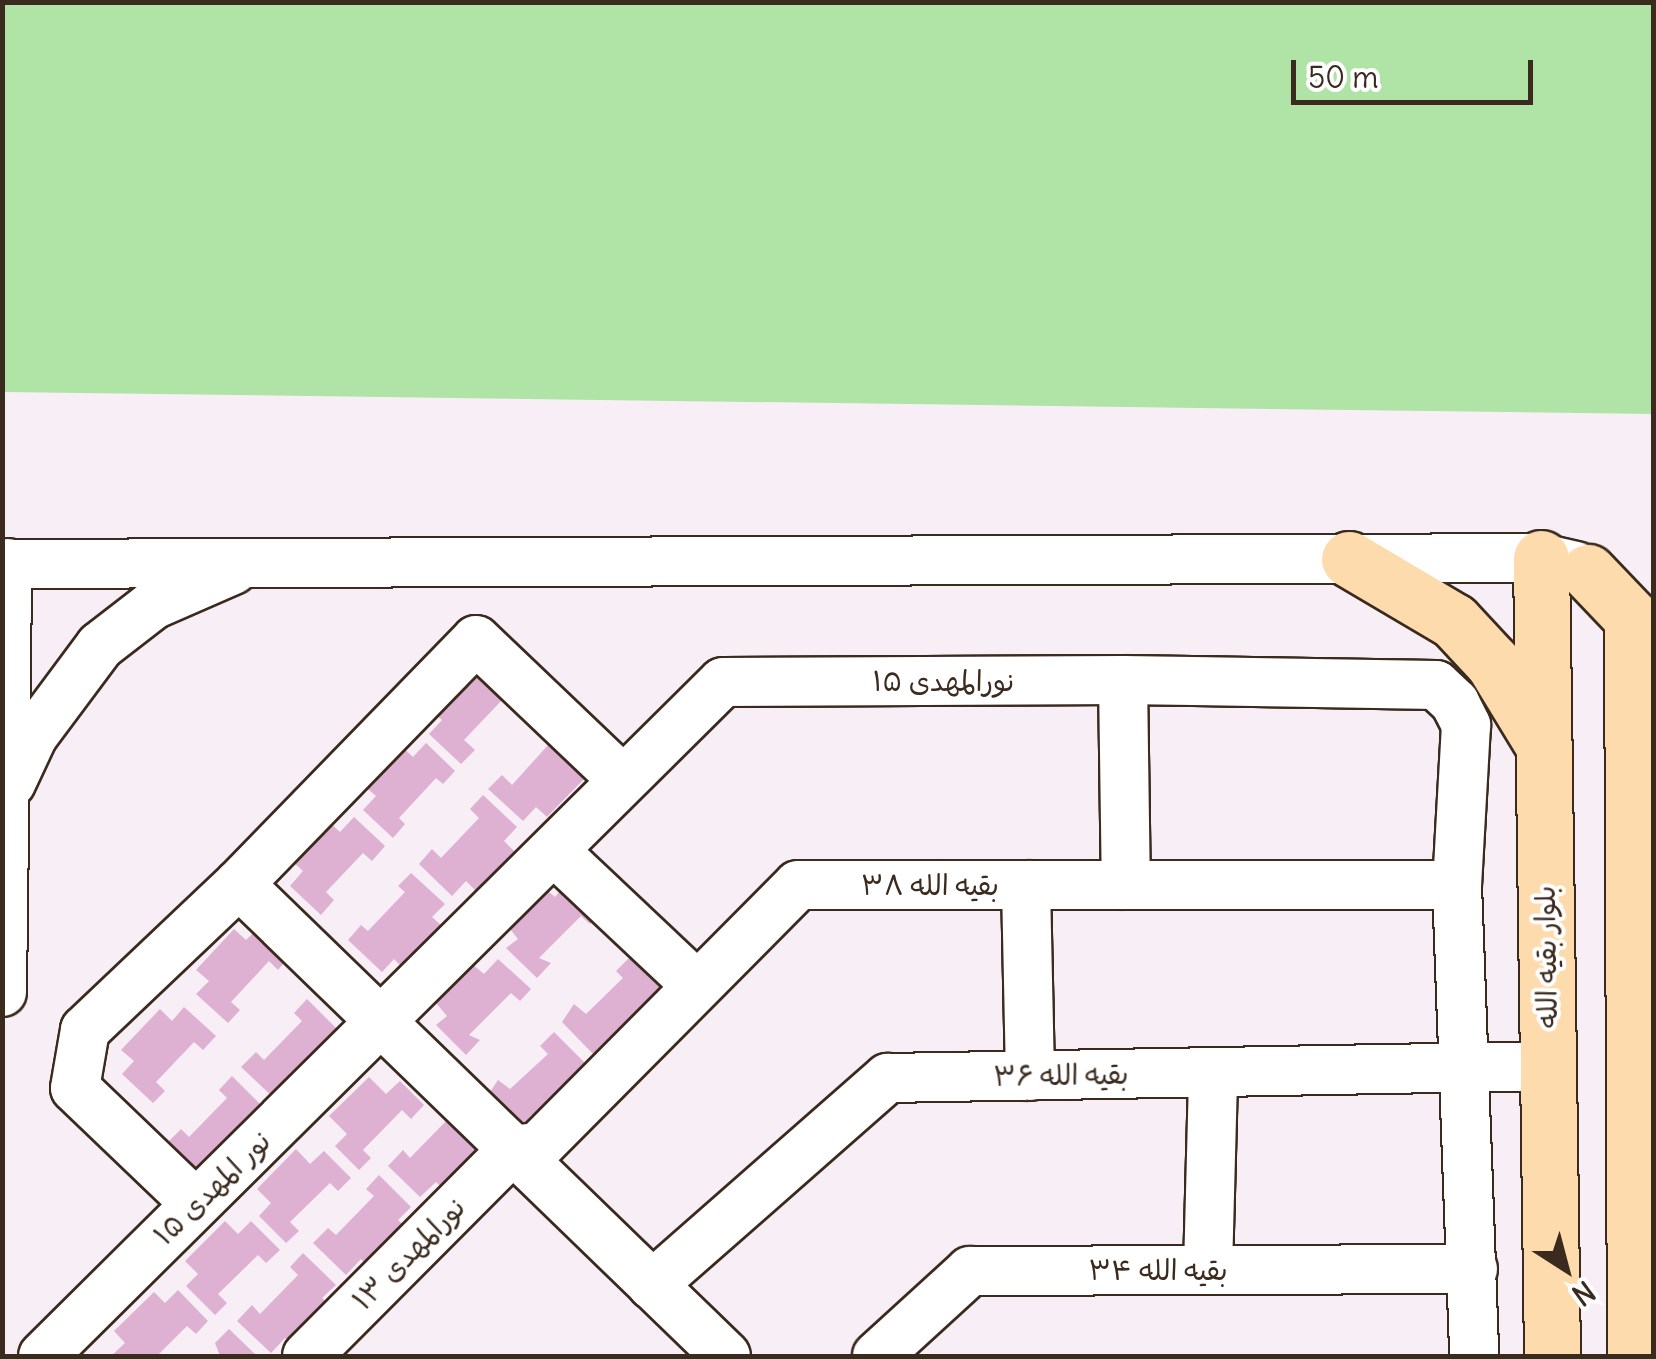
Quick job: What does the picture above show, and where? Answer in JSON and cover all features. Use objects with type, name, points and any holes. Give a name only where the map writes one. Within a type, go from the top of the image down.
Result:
[{"type":"main road","points":[[1349,559],[1454,622],[1493,663],[1544,745]]},
{"type":"main road","points":[[1564,565],[1632,618],[1634,1356]]},
{"type":"main road","name":"بلوار بقیه الله","points":[[1552,1356],[1544,745],[1564,565]]},
{"type":"street","points":[[2,992],[5,563],[1349,559],[1564,565]]},
{"type":"street","points":[[6,795],[34,736],[100,646],[153,605],[255,562]]},
{"type":"street","points":[[195,1203],[75,1088],[85,1030],[239,884],[476,640],[622,779]]},
{"type":"street","points":[[1122,680],[1126,886]]},
{"type":"street","name":"نورالمهدی ۱۵","points":[[382,1022],[723,682],[1122,680],[1436,685],[1466,724],[1458,885]]},
{"type":"street","points":[[556,852],[696,984]]},
{"type":"street","points":[[239,884],[726,1356]]},
{"type":"street","name":"بقیه الله ۳۸","points":[[512,1150],[538,1148],[798,885],[1458,885]]},
{"type":"street","points":[[1026,885],[1030,1076]]},
{"type":"street","points":[[1458,885],[1474,1356]]},
{"type":"street","name":"نور المهدی ۱۵","points":[[44,1356],[382,1022]]},
{"type":"street","name":"بقیه الله ۳۶","points":[[652,1286],[888,1078],[1548,1066]]},
{"type":"street","points":[[1208,1270],[1213,1073]]},
{"type":"street","name":"نورالمهدی ۱۳","points":[[307,1356],[512,1150]]},
{"type":"street","name":"بقیه الله ۳۴","points":[[877,1356],[970,1271],[1473,1269]]},
{"type":"green space","points":[[3,2],[1653,3],[1653,414],[3,392]]},
{"type":"building","points":[[491,666],[524,697],[512,710],[502,700],[464,740],[475,750],[461,764],[429,734],[442,720],[431,710],[469,670],[479,679]]},
{"type":"building","points":[[553,720],[587,752],[573,766],[585,778],[547,817],[536,807],[523,821],[488,789],[502,775],[512,785],[549,744],[539,735]]},
{"type":"building","points":[[426,743],[455,771],[443,784],[436,778],[399,818],[405,824],[393,838],[363,810],[376,796],[362,784],[399,744],[413,757]]},
{"type":"building","points":[[483,795],[517,827],[504,841],[515,852],[477,892],[466,881],[452,896],[419,864],[432,849],[441,858],[479,818],[470,809]]},
{"type":"building","points":[[354,817],[385,846],[372,861],[363,853],[326,892],[334,900],[321,915],[290,886],[303,871],[291,860],[328,821],[340,832]]},
{"type":"building","points":[[411,873],[445,904],[432,917],[444,928],[405,970],[394,959],[382,972],[348,940],[361,925],[368,931],[405,892],[398,886]]},
{"type":"building","points":[[568,881],[601,911],[590,924],[581,916],[539,958],[551,963],[537,978],[506,948],[518,939],[507,925],[542,886],[555,897]]},
{"type":"building","points":[[259,927],[290,956],[278,970],[269,961],[231,1002],[240,1010],[228,1023],[196,994],[209,981],[196,970],[234,929],[246,940]]},
{"type":"building","points":[[630,957],[662,989],[647,1001],[660,1012],[621,1051],[607,1040],[595,1056],[562,1022],[574,1004],[586,1014],[623,978],[616,971]]},
{"type":"building","points":[[498,959],[531,989],[520,1001],[511,993],[469,1035],[480,1040],[466,1055],[436,1025],[447,1016],[436,1003],[472,964],[484,974]]},
{"type":"building","points":[[307,999],[340,1032],[275,1099],[241,1067],[256,1052],[264,1060],[302,1021],[294,1013]]},
{"type":"building","points":[[184,1007],[216,1036],[203,1050],[194,1042],[156,1082],[165,1091],[153,1103],[122,1074],[134,1061],[121,1050],[160,1009],[172,1021]]},
{"type":"building","points":[[554,1032],[587,1065],[572,1077],[585,1088],[545,1126],[531,1115],[519,1131],[486,1098],[498,1080],[510,1089],[548,1054],[540,1046]]},
{"type":"building","points":[[232,1076],[265,1109],[199,1177],[166,1144],[181,1129],[189,1137],[227,1098],[219,1090]]},
{"type":"building","points":[[369,1077],[386,1094],[400,1081],[424,1105],[411,1119],[402,1110],[363,1150],[371,1158],[359,1170],[335,1146],[347,1134],[329,1116]]},
{"type":"building","points":[[448,1119],[486,1155],[448,1194],[436,1182],[420,1197],[388,1166],[403,1150],[410,1158]]},
{"type":"building","points":[[296,1149],[310,1164],[324,1151],[351,1178],[338,1191],[330,1183],[290,1222],[299,1231],[286,1243],[259,1216],[271,1203],[257,1189]]},
{"type":"building","points":[[379,1175],[411,1207],[398,1220],[411,1232],[373,1271],[361,1259],[346,1275],[313,1243],[328,1228],[336,1235],[374,1196],[366,1189]]},
{"type":"building","points":[[225,1221],[238,1234],[251,1221],[280,1250],[266,1263],[258,1255],[218,1294],[227,1303],[215,1315],[186,1286],[198,1274],[185,1261]]},
{"type":"building","points":[[303,1253],[336,1285],[322,1298],[335,1310],[297,1349],[285,1338],[271,1353],[237,1321],[252,1305],[260,1314],[298,1275],[290,1267]]},
{"type":"building","points":[[178,1290],[208,1321],[196,1334],[187,1326],[157,1356],[111,1356],[125,1343],[114,1331],[154,1292],[165,1303]]},
{"type":"building","points":[[229,1329],[257,1356],[220,1356],[215,1343]]}]
